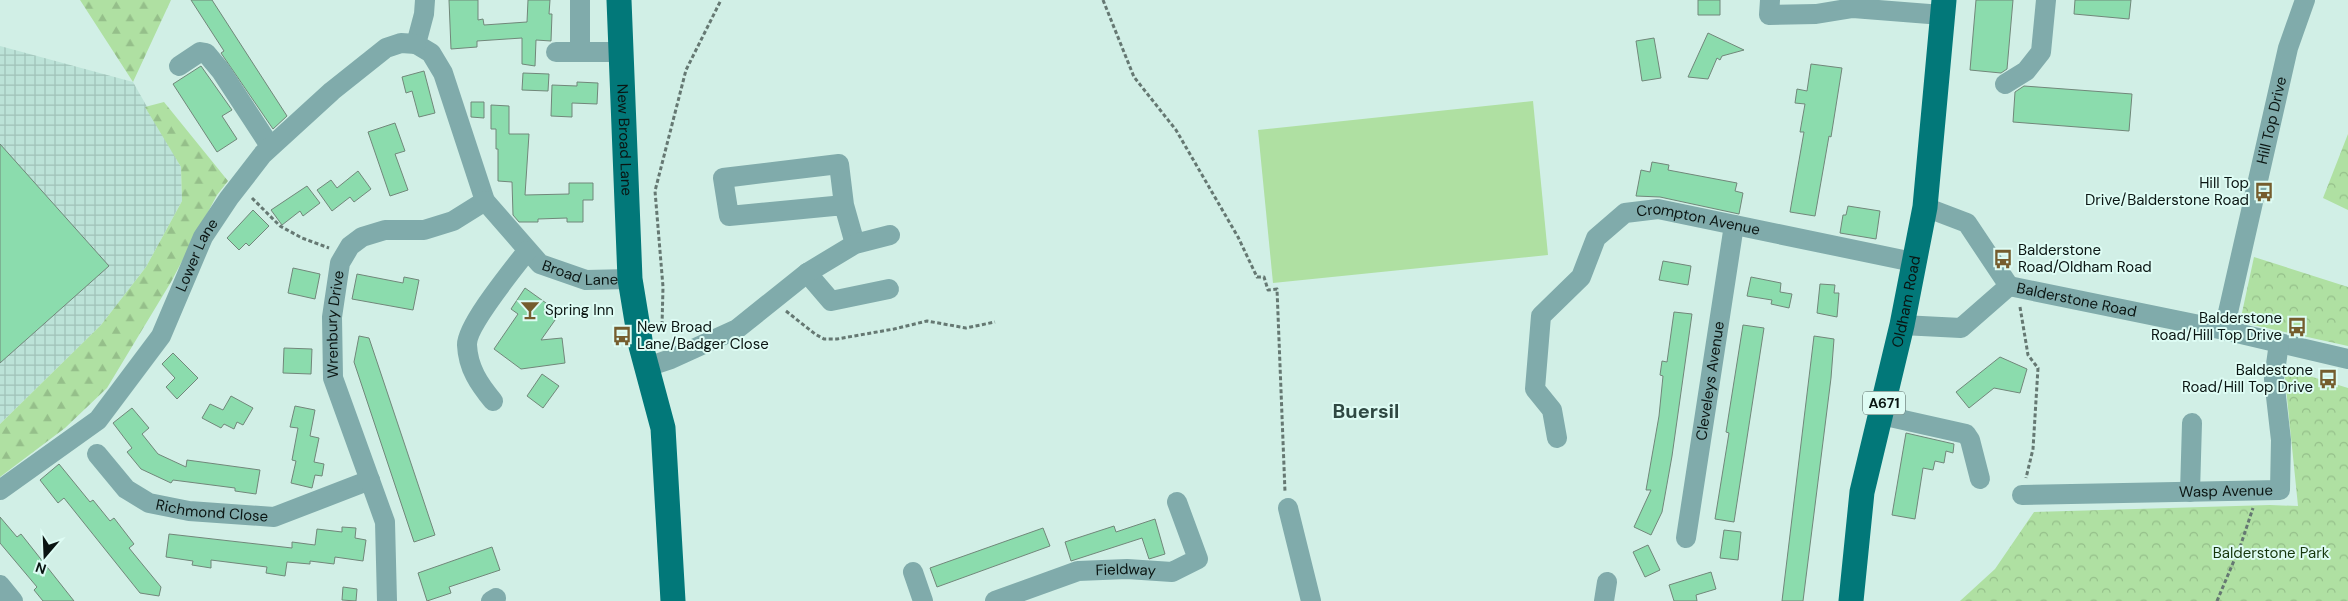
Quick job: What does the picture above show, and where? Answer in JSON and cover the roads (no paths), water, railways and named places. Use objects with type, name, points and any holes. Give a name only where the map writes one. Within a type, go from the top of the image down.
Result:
[{"type":"main road","name":"New Broad Lane","points":[[619,0],[630,279]]},
{"type":"main road","name":"Oldham Road","points":[[1851,601],[1862,492],[1902,325],[1925,207],[1943,7]]},
{"type":"main road","name":"Broad Lane","points":[[630,279],[644,357],[663,428],[673,601]]},
{"type":"street","points":[[416,44],[424,14],[424,0]]},
{"type":"street","points":[[580,0],[580,52]]},
{"type":"street","points":[[2005,84],[2026,71],[2041,52],[2046,0]]},
{"type":"street","name":"Hill Top Drive","points":[[2224,330],[2288,48],[2305,0]]},
{"type":"street","points":[[1770,8],[1816,14],[1853,8],[1943,7]]},
{"type":"street","name":"Lower Lane","points":[[0,490],[98,420],[161,336],[203,237],[239,185],[270,146],[332,91],[386,48],[401,43],[416,44]]},
{"type":"street","name":"Broad Lane","points":[[416,44],[431,52],[443,73],[485,201],[528,251],[540,264],[586,280],[630,279]]},
{"type":"street","points":[[179,66],[200,52],[206,53],[221,71],[270,146]]},
{"type":"street","points":[[556,52],[622,52]]},
{"type":"street","points":[[844,205],[729,216],[723,178],[839,164],[844,205],[855,244]]},
{"type":"street","name":"Wrenbury Drive","points":[[387,601],[385,522],[333,378],[332,317],[340,263],[346,252],[362,237],[385,230],[424,230],[452,222],[485,201]]},
{"type":"street","points":[[1902,325],[1961,328],[2012,286],[1967,223],[1925,207]]},
{"type":"street","name":"Crompton Avenue","points":[[1557,438],[1552,410],[1535,389],[1541,316],[1581,277],[1596,238],[1625,213],[1658,209],[1913,262]]},
{"type":"street","name":"Cleveleys Avenue","points":[[1686,538],[1734,225]]},
{"type":"street","points":[[644,357],[671,359],[736,329],[807,273],[855,244],[890,235]]},
{"type":"street","points":[[492,401],[477,381],[467,343],[476,322],[489,302],[528,251]]},
{"type":"street","points":[[807,273],[831,300],[889,289]]},
{"type":"street","name":"Balderstone Road","points":[[2012,286],[2224,330],[2348,359]]},
{"type":"street","name":"Wasp Avenue","points":[[2022,495],[2280,490],[2281,440],[2274,379],[2279,342]]},
{"type":"street","points":[[1881,415],[1966,434],[1970,440],[1980,479]]},
{"type":"street","points":[[2190,492],[2192,423]]},
{"type":"street","name":"Richmond Close","points":[[97,454],[126,489],[149,503],[189,511],[274,517],[370,480]]},
{"type":"street","name":"Fieldway","points":[[995,601],[1078,571],[1127,569],[1172,572],[1198,559],[1177,502]]},
{"type":"street","points":[[1288,508],[1311,601]]},
{"type":"street","points":[[913,572],[923,601]]},
{"type":"street","points":[[0,584],[13,601]]},
{"type":"place","name":"Hill Top Drive/Balderstone Road","points":[[2264,192]]},
{"type":"place","name":"Balderstone Road/Oldham Road","points":[[2003,259]]},
{"type":"place","name":"Spring Inn","points":[[530,310]]},
{"type":"place","name":"Balderstone Road/Hill Top Drive","points":[[2297,327]]},
{"type":"place","name":"New Broad Lane/Badger Close","points":[[622,336]]},
{"type":"place","name":"Baldestone Road/Hill Top Drive","points":[[2328,379]]},
{"type":"district","name":"Buersil","points":[[1366,411]]},
{"type":"park label","name":"Balderstone Park","points":[[2271,553]]}]
